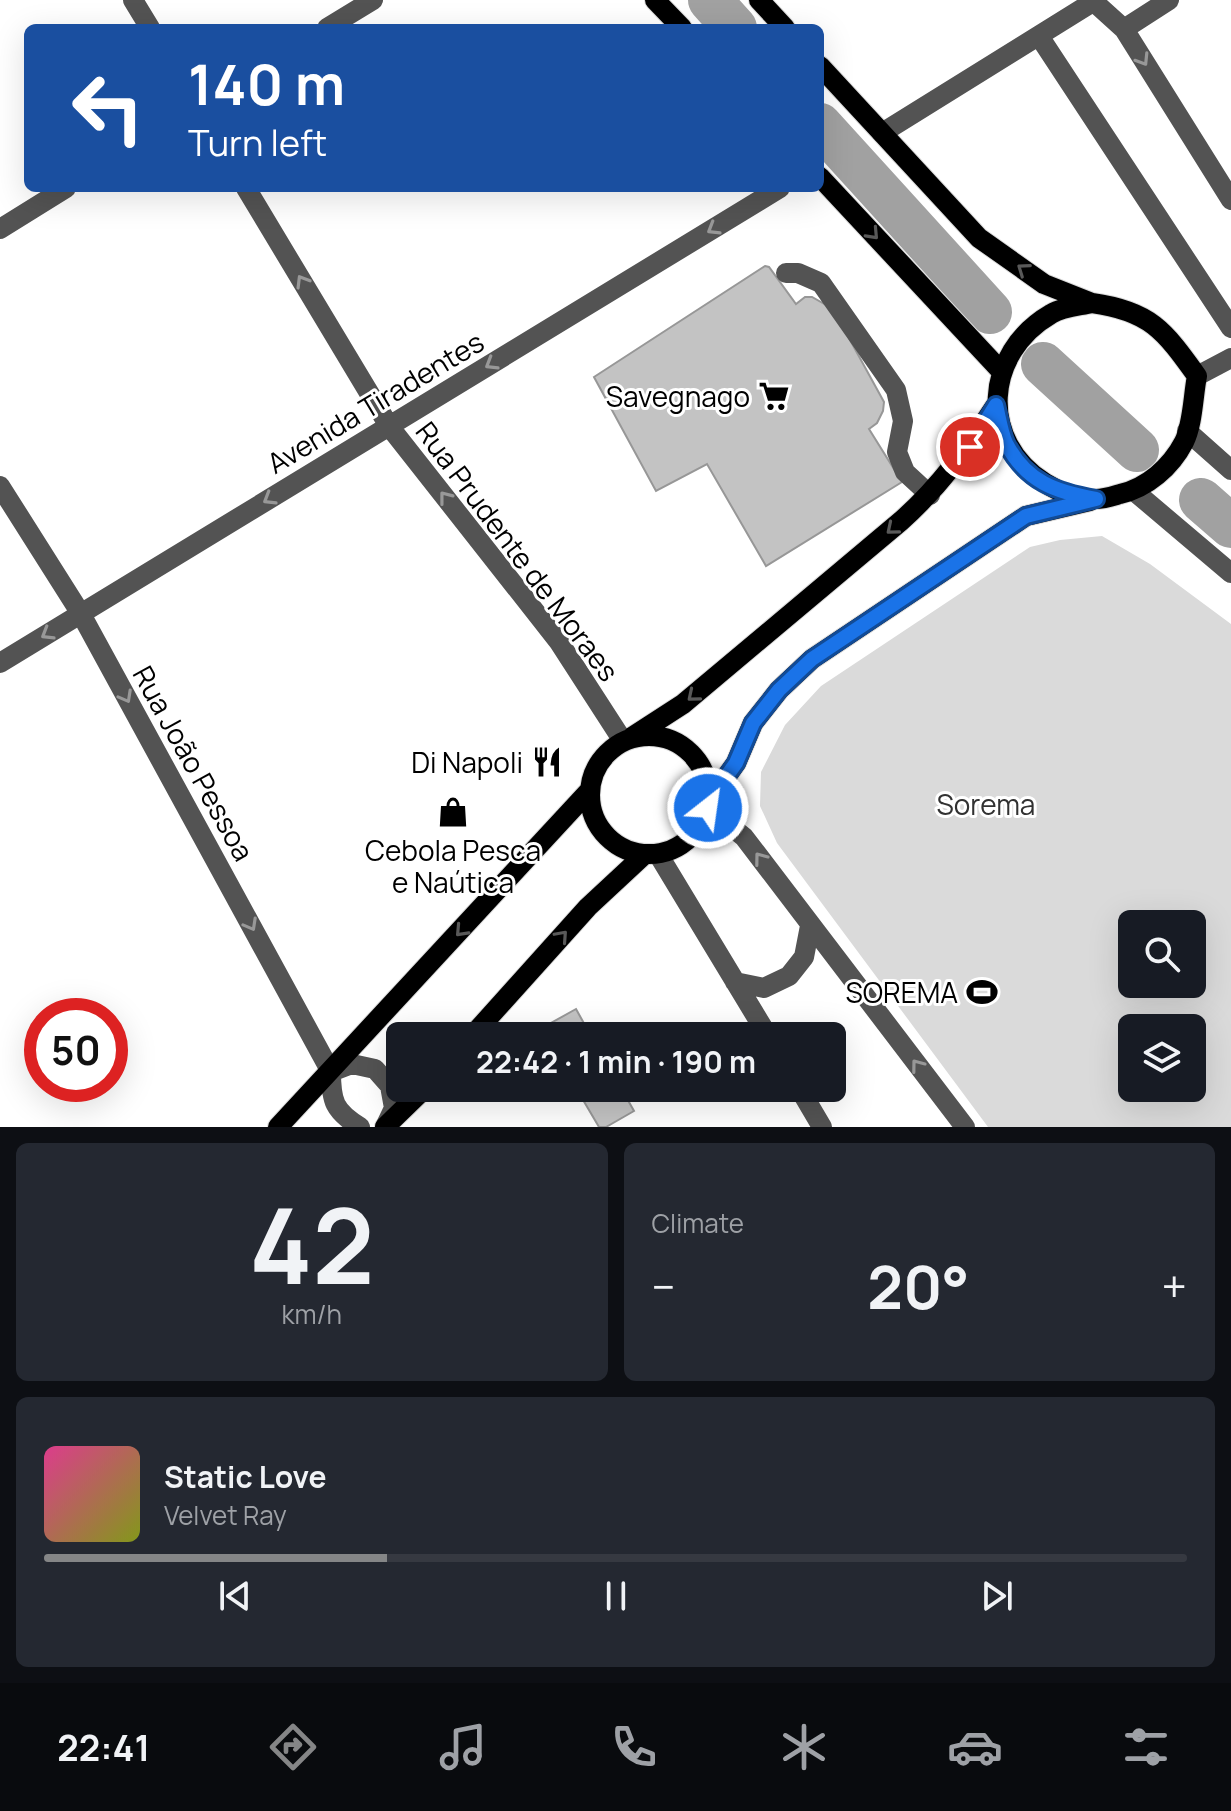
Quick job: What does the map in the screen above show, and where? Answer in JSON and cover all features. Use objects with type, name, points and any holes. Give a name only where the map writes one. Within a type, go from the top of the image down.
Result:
[{"type":"main road","points":[[655,0],[678,24]]},
{"type":"main road","points":[[759,0],[781,24]]},
{"type":"main road","points":[[485,1022],[588,907],[652,854],[680,846],[698,830],[708,804],[736,763],[753,723],[779,690],[812,659],[1026,516],[1134,491],[1165,470],[1185,440],[1197,376],[1169,338],[1147,319],[1121,307],[1092,303],[1044,284],[979,238],[824,70]]},
{"type":"main road","points":[[824,181],[1001,371]]},
{"type":"main road","points":[[1092,303],[1053,312],[1021,336],[1001,371],[996,405],[1005,442],[1027,472],[1059,492],[1096,499]]},
{"type":"main road","points":[[652,854],[616,844],[595,821],[589,791],[594,770],[606,753],[683,704],[930,495],[970,447],[996,405]]},
{"type":"main road","points":[[628,739],[661,736],[687,749],[704,772],[708,804]]},
{"type":"main road","points":[[278,1127],[589,791]]},
{"type":"main road","points":[[385,1127],[411,1102]]},
{"type":"street","points":[[133,0],[148,24]]},
{"type":"street","points":[[334,24],[373,0]]},
{"type":"street","points":[[1124,29],[1169,0]]},
{"type":"street","points":[[882,133],[1093,1],[1124,29],[1231,200]]},
{"type":"street","points":[[1039,36],[1231,328]]},
{"type":"street","points":[[0,229],[60,192]]},
{"type":"street","name":"Rua Prudente de Moraes","points":[[248,192],[389,426],[559,642],[628,739]]},
{"type":"street","name":"Avenida Tiradentes","points":[[0,663],[773,192]]},
{"type":"street","points":[[786,273],[798,273],[821,283],[896,390],[903,421],[897,452],[905,472],[930,495]]},
{"type":"street","points":[[1197,376],[1231,358]]},
{"type":"street","points":[[1187,431],[1231,470]]},
{"type":"street","name":"Rua João Pessoa","points":[[0,486],[81,614],[331,1072],[331,1096],[342,1116],[360,1127]]},
{"type":"street","points":[[1134,491],[1231,573]]},
{"type":"street","points":[[708,804],[744,837],[965,1127]]},
{"type":"street","points":[[652,854],[759,1022]]},
{"type":"street","points":[[735,982],[764,988],[789,976],[804,957],[810,926]]},
{"type":"street","points":[[331,1072],[352,1064],[375,1069],[390,1086],[394,1108],[385,1127]]},
{"type":"street","points":[[807,1102],[822,1127]]},
{"type":"green space","name":"Sorema","points":[[1102,536],[1150,564],[1231,624],[1231,1127],[988,1127],[777,843],[760,806],[761,772],[785,725],[821,686],[1030,547]]},
{"type":"building","points":[[765,266],[769,267],[796,304],[805,297],[812,297],[833,309],[884,402],[877,423],[869,429],[902,482],[766,566],[707,464],[656,491],[594,377]]},
{"type":"building","points":[[576,1009],[583,1022],[553,1022]]},
{"type":"building","points":[[584,1102],[629,1102],[634,1111],[606,1127],[599,1127]]},
{"type":"waterway","points":[[710,0],[731,24]]},
{"type":"waterway","points":[[824,129],[990,312]]},
{"type":"waterway","points":[[1043,364],[1137,450]]},
{"type":"waterway","points":[[1201,500],[1231,526]]},
{"type":"place","name":"Savegnago","points":[[774,396]]},
{"type":"place","name":"Di Napoli","points":[[547,762]]},
{"type":"place","name":"Cebola Pesca e Naútica","points":[[453,812]]},
{"type":"place","name":"SOREMA","points":[[982,992]]},
{"type":"route","points":[[708,808],[709,801],[736,763],[753,723],[779,690],[812,659],[1026,516],[1096,499],[1059,492],[1027,472],[1005,442],[996,405],[970,447]]}]
